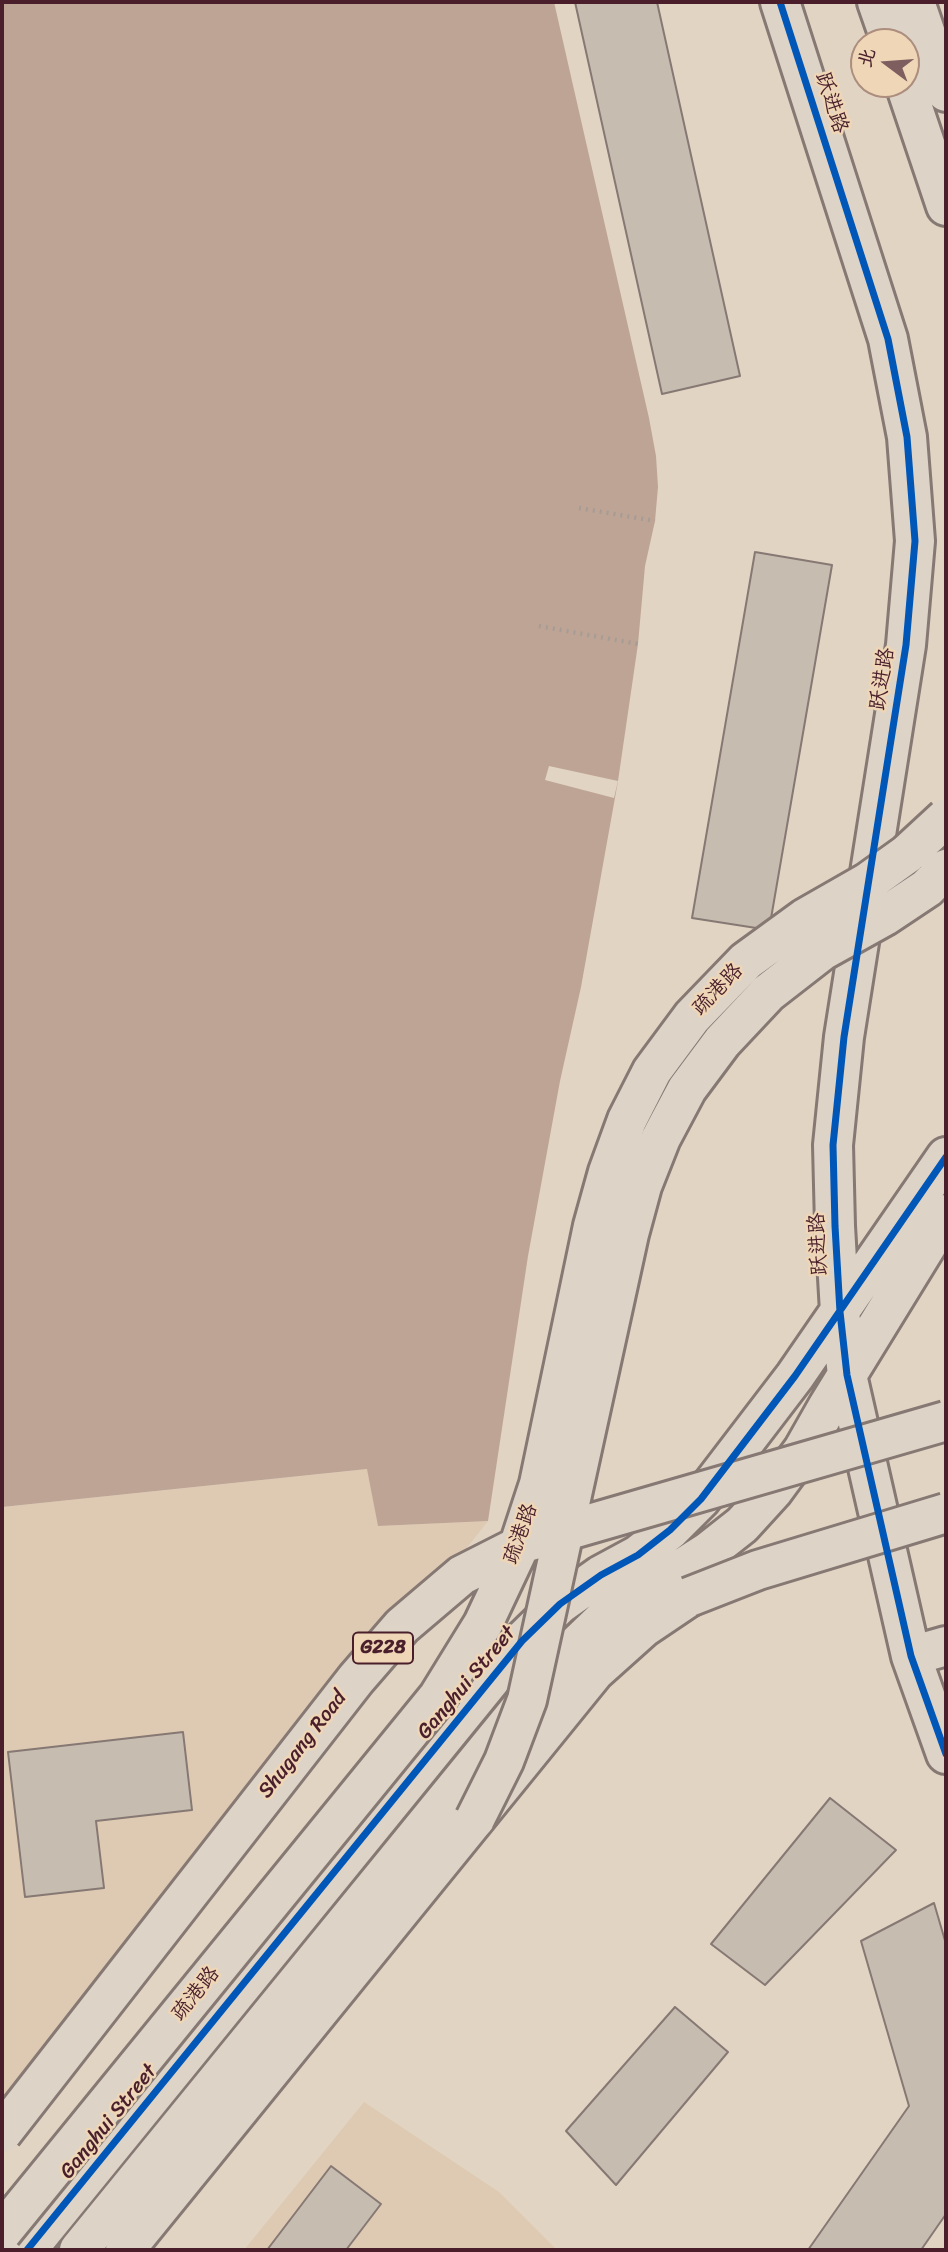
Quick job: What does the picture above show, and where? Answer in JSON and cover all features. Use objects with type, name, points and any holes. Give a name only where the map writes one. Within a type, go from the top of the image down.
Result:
[{"type":"main road","name":"跃进路","points":[[780,2],[888,338],[908,437],[915,541],[906,645],[841,1064],[834,1145],[840,1312],[847,1375],[929,1651],[946,1755]]},
{"type":"main road","points":[[877,2],[886,28]]},
{"type":"main road","points":[[915,2],[946,92]]},
{"type":"main road","points":[[910,98],[946,206]]},
{"type":"main road","name":"疏港路","points":[[2,2232],[429,1708],[483,1624],[516,1554],[539,1484],[593,1226],[608,1172],[627,1120],[652,1071],[692,1017],[746,961],[805,918],[868,882],[907,854],[946,818]]},
{"type":"main road","points":[[475,1819],[504,1760],[527,1700],[629,1234],[642,1186],[661,1138],[687,1089],[722,1042],[768,993],[822,951],[885,916],[927,888],[946,869]]},
{"type":"main road","name":"Ganghui Street","points":[[27,2250],[522,1642],[560,1604],[601,1575],[638,1555],[670,1530],[701,1499],[795,1376],[946,1157]]},
{"type":"main road","points":[[79,2250],[555,1666],[606,1617],[709,1551],[742,1525],[773,1491],[803,1450],[946,1214]]},
{"type":"main road","name":"Shugang Road","points":[[2,2133],[356,1679],[402,1626],[462,1575],[527,1542],[946,1421]]},
{"type":"main road","points":[[125,2250],[595,1671],[643,1628],[690,1597],[758,1570],[946,1513]]},
{"type":"path","points":[[579,508],[655,521]]},
{"type":"path","points":[[539,626],[638,644]]},
{"type":"shaded area","points":[[2,2],[554,2],[649,418],[658,487],[655,521],[645,566],[638,644],[618,781],[528,1256],[488,1521],[378,1526],[367,1469],[2,1507]]},
{"type":"shaded area","points":[[368,1469],[378,1526],[488,1521],[2,2135],[2,1507]]},
{"type":"shaded area","points":[[364,2102],[499,2192],[557,2250],[244,2250]]},
{"type":"pier","points":[[549,766],[618,781],[614,798],[545,780]]},
{"type":"building","points":[[575,2],[657,2],[740,376],[662,394]]},
{"type":"building","points":[[755,552],[832,565],[769,930],[692,918]]},
{"type":"building","points":[[183,1732],[192,1810],[96,1821],[104,1888],[25,1897],[8,1752]]},
{"type":"building","points":[[830,1798],[896,1850],[765,1985],[711,1944]]},
{"type":"building","points":[[934,1903],[946,1944],[946,2214],[921,2250],[808,2250],[909,2106],[861,1941]]},
{"type":"building","points":[[675,2007],[728,2052],[616,2185],[566,2131]]},
{"type":"building","points":[[331,2166],[381,2204],[346,2250],[267,2250]]},
{"type":"cycle path","points":[[780,2],[888,339],[907,437],[915,541],[906,645],[844,1037],[833,1145],[835,1226],[847,1375],[911,1656],[946,1754]]},
{"type":"cycle path","points":[[27,2250],[522,1641],[560,1604],[601,1575],[638,1555],[670,1530],[701,1499],[795,1376],[946,1157]]}]
